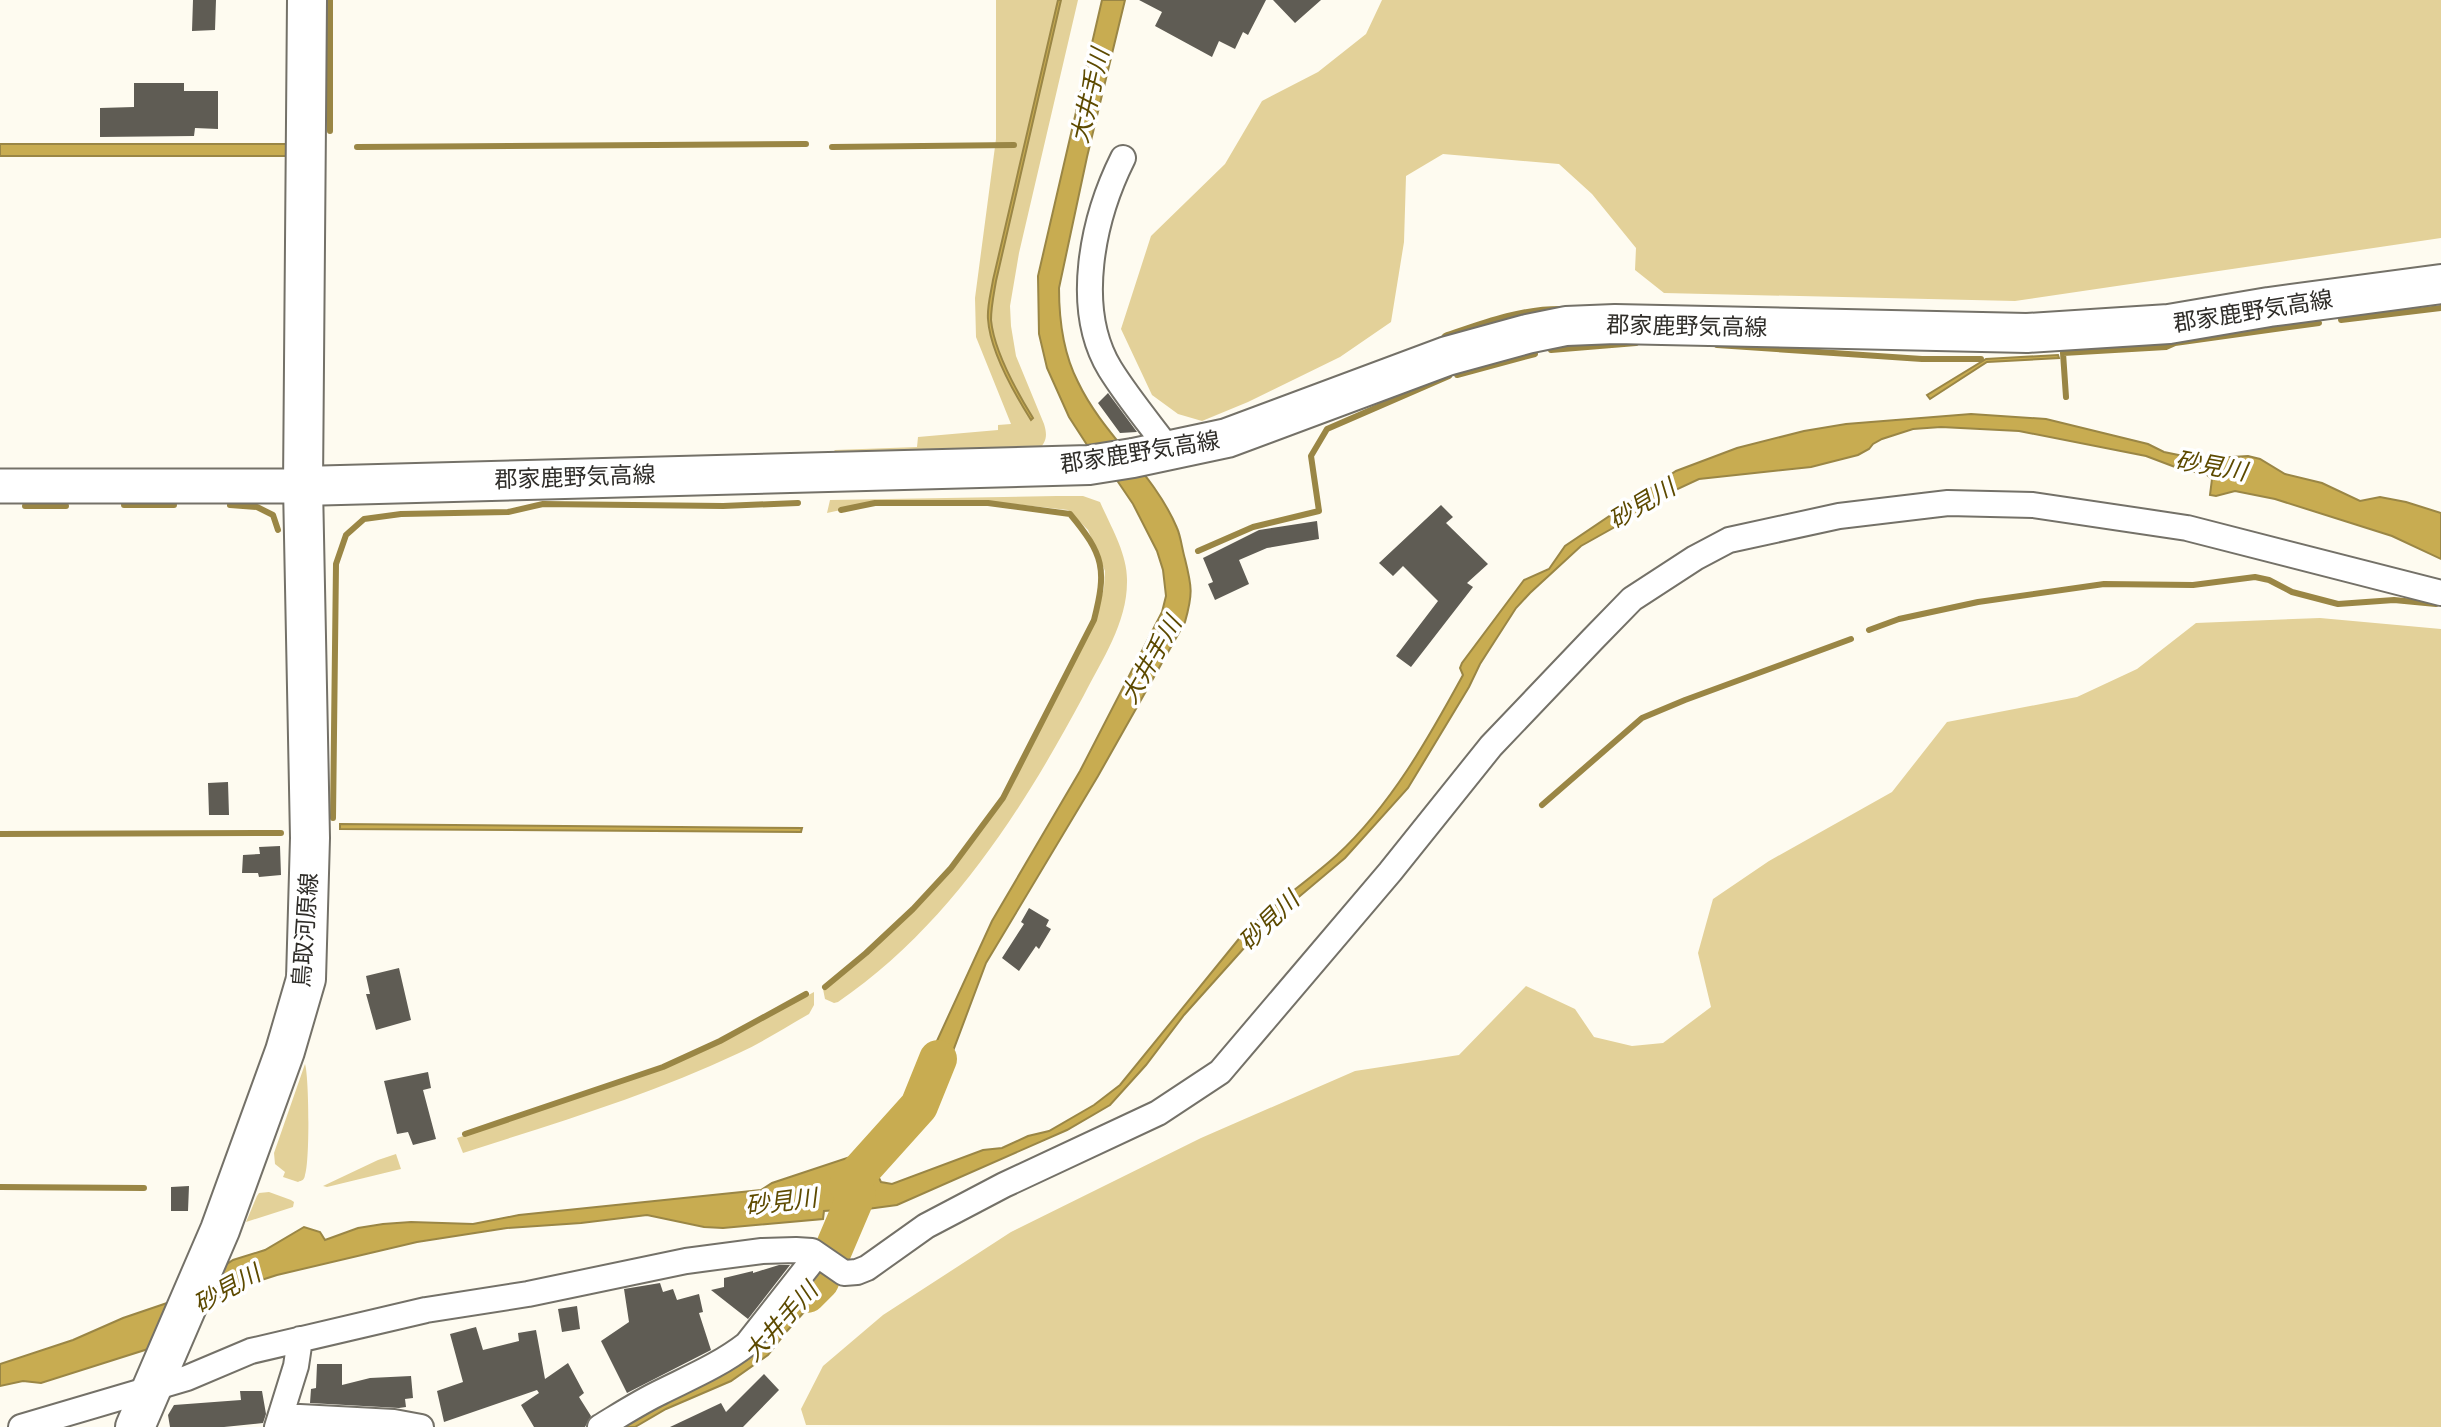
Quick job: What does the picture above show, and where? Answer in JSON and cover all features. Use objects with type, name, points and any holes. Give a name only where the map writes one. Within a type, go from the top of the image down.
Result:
[{"type":"main road","points":[[303,485],[307,0]]},
{"type":"main road","name":"郡家鹿野気高線","points":[[303,485],[1088,465],[1227,438],[1447,356],[1566,326],[1615,324],[2027,333],[2169,324],[2269,307],[2441,284]]},
{"type":"main road","name":"鳥取河原線","points":[[135,1427],[216,1239],[285,1051],[306,979],[310,838],[303,485]]},
{"type":"street","points":[[1123,158],[1100,221],[1090,273],[1091,304],[1101,349],[1110,368],[1170,451]]},
{"type":"street","points":[[0,486],[303,485]]},
{"type":"street","points":[[20,1427],[187,1378],[251,1351],[426,1310],[528,1294],[686,1261],[762,1251],[796,1250],[812,1251],[844,1273],[867,1268],[926,1226],[1004,1185],[1158,1113],[1220,1072],[1390,872],[1491,746],[1593,639],[1632,599],[1695,558],[1729,540],[1853,514],[1948,503],[2034,505],[2187,528],[2441,593]]},
{"type":"street","points":[[600,1427],[637,1404],[714,1367],[747,1344],[820,1256]]},
{"type":"street","points":[[300,1339],[296,1366],[279,1421],[394,1422],[421,1427]]},
{"type":"shaded area","points":[[996,0],[1078,0],[1019,253],[1010,306],[1016,356],[1044,424],[1045,439],[1037,452],[830,455],[835,450],[917,447],[918,437],[998,430],[998,425],[1011,424],[976,337],[975,298],[996,139]]},
{"type":"shaded area","points":[[1382,0],[2441,0],[2441,238],[2015,301],[1664,293],[1635,270],[1636,248],[1592,194],[1559,164],[1443,154],[1406,176],[1404,242],[1391,322],[1340,357],[1248,402],[1202,421],[1178,414],[1152,395],[1121,329],[1151,236],[1225,164],[1262,101],[1318,72],[1366,34]]},
{"type":"shaded area","points":[[1083,496],[1100,502],[1118,541],[1127,572],[1123,612],[1112,641],[1035,781],[979,864],[914,939],[878,972],[838,1002],[825,999],[823,989],[868,954],[914,910],[952,868],[1003,799],[1095,620],[1104,588],[1105,571],[1088,530],[1068,510],[986,501],[873,503],[827,513],[830,500]]},
{"type":"shaded area","points":[[2320,618],[2441,629],[2441,1427],[806,1425],[801,1409],[823,1366],[883,1315],[1011,1232],[1201,1138],[1355,1071],[1459,1055],[1526,986],[1575,1009],[1594,1037],[1632,1046],[1663,1043],[1711,1007],[1698,953],[1713,899],[1769,861],[1892,792],[1947,722],[2077,697],[2137,669],[2196,623]]},
{"type":"shaded area","points":[[814,992],[814,1005],[809,1014],[739,1053],[637,1095],[463,1153],[457,1138],[665,1068],[721,1043]]},
{"type":"shaded area","points":[[305,1064],[308,1153],[305,1177],[298,1182],[283,1177],[285,1172],[275,1164],[274,1153]]},
{"type":"shaded area","points":[[396,1154],[401,1169],[323,1186],[378,1160]]},
{"type":"shaded area","points":[[269,1192],[291,1200],[294,1202],[293,1207],[246,1222],[259,1193]]},
{"type":"water","points":[[1058,0],[1061,0],[996,281],[991,315],[1001,358],[1033,418],[1031,420],[998,357],[990,331],[988,309]]},
{"type":"water","points":[[1102,0],[1125,0],[1059,288],[1061,324],[1065,348],[1088,401],[1155,489],[1177,528],[1189,577],[1189,604],[1185,622],[1098,776],[986,963],[929,1115],[908,1104],[992,921],[1080,771],[1162,612],[1166,596],[1163,570],[1157,551],[1133,504],[1112,473],[1089,448],[1069,417],[1047,368],[1039,334],[1038,276]]},
{"type":"water","points":[[0,144],[288,144],[291,156],[0,156]]},
{"type":"water","points":[[2058,355],[2059,358],[1987,362],[1930,399],[1927,395],[1986,359]]},
{"type":"water","name":"砂見川","points":[[1971,414],[2046,419],[2198,459],[2248,456],[2260,459],[2285,474],[2322,483],[2360,501],[2380,497],[2406,502],[2441,513],[2441,559],[2392,536],[2275,499],[2235,491],[2210,495],[2212,479],[2207,475],[2146,456],[2019,431],[1941,427],[1913,429],[1882,439],[1858,455],[1811,467],[1699,479],[1671,492],[1647,509],[1581,546],[1530,593],[1516,608],[1480,664],[1408,788],[1345,858],[1262,928],[1184,1015],[1146,1065],[1110,1105],[1067,1130],[897,1205],[824,1211],[823,1219],[723,1228],[704,1227],[647,1215],[507,1228],[417,1242],[277,1275],[216,1299],[148,1349],[41,1383],[23,1381],[0,1386],[0,1364],[73,1340],[123,1318],[170,1302],[233,1260],[265,1250],[304,1227],[320,1232],[325,1240],[358,1228],[383,1224],[473,1224],[519,1215],[761,1190],[772,1183],[889,1144],[878,1176],[881,1182],[892,1184],[983,1150],[1002,1148],[1028,1136],[1049,1131],[1094,1105],[1120,1085],[1242,935],[1337,855],[1375,815],[1422,747],[1463,675],[1460,668],[1462,663],[1524,580],[1549,569],[1565,546],[1676,471],[1737,448],[1804,431],[1846,424]]},
{"type":"water","points":[[340,824],[802,828],[801,832],[340,829]]},
{"type":"water","points":[[815,1268],[833,1280],[768,1355],[731,1381],[666,1409],[635,1427],[610,1427],[703,1378]]},
{"type":"building","points":[[193,0],[216,0],[215,30],[192,31]]},
{"type":"building","points":[[1139,0],[1266,0],[1248,35],[1243,32],[1235,49],[1219,41],[1212,57],[1155,26],[1162,12]]},
{"type":"building","points":[[1273,0],[1321,0],[1295,23]]},
{"type":"building","points":[[134,83],[184,83],[184,91],[218,91],[218,129],[195,128],[194,136],[100,137],[100,108],[134,107]]},
{"type":"building","points":[[1108,393],[1137,432],[1120,433],[1098,403]]},
{"type":"building","points":[[1441,505],[1453,517],[1446,523],[1488,564],[1467,583],[1473,587],[1411,667],[1396,656],[1438,601],[1403,566],[1393,576],[1379,563]]},
{"type":"building","points":[[1317,521],[1319,539],[1267,548],[1239,560],[1249,584],[1215,600],[1208,584],[1213,582],[1203,558],[1259,530]]},
{"type":"building","points":[[228,782],[229,815],[209,815],[208,783]]},
{"type":"building","points":[[280,846],[281,875],[259,877],[258,873],[242,873],[243,855],[260,854],[259,847]]},
{"type":"building","points":[[1029,908],[1049,920],[1046,926],[1051,929],[1039,949],[1036,946],[1019,971],[1002,958],[1024,924],[1021,922]]},
{"type":"building","points":[[399,968],[411,1020],[376,1030],[366,994],[370,994],[366,976]]},
{"type":"building","points":[[428,1072],[431,1088],[423,1090],[436,1139],[413,1145],[408,1132],[397,1134],[384,1081]]},
{"type":"building","points":[[189,1186],[188,1211],[171,1211],[171,1187]]},
{"type":"building","points":[[779,1265],[790,1265],[748,1319],[711,1290],[724,1287],[724,1278]]},
{"type":"building","points":[[660,1283],[663,1292],[673,1289],[677,1300],[699,1294],[703,1312],[699,1313],[711,1350],[627,1393],[601,1341],[629,1322],[624,1289]]},
{"type":"building","points":[[577,1306],[580,1329],[562,1332],[558,1309]]},
{"type":"building","points":[[476,1327],[483,1350],[519,1341],[518,1333],[536,1330],[545,1379],[568,1363],[584,1393],[579,1397],[591,1416],[585,1427],[534,1427],[521,1405],[539,1393],[537,1390],[444,1422],[437,1391],[463,1382],[450,1334]]},
{"type":"building","points":[[317,1364],[342,1364],[342,1385],[370,1378],[411,1376],[413,1398],[405,1399],[406,1407],[399,1408],[310,1403],[311,1389],[316,1388]]},
{"type":"building","points":[[764,1374],[779,1390],[743,1427],[670,1427],[721,1403],[726,1412]]},
{"type":"building","points":[[240,1391],[262,1391],[266,1414],[263,1423],[224,1427],[170,1427],[168,1415],[174,1405],[241,1400]]},
{"type":"waterway","points":[[330,0],[330,131]]},
{"type":"waterway","points":[[357,147],[806,144]]},
{"type":"waterway","points":[[832,147],[1014,145]]},
{"type":"waterway","points":[[2341,320],[2441,308]]},
{"type":"waterway","points":[[1441,341],[1445,336],[1501,318],[1530,311],[1560,309]]},
{"type":"waterway","points":[[2066,397],[2063,353],[2166,347],[2175,343],[2319,323]]},
{"type":"waterway","points":[[1551,350],[1636,343]]},
{"type":"waterway","points":[[1717,345],[1922,359],[1981,359]]},
{"type":"waterway","points":[[1457,375],[1535,354]]},
{"type":"waterway","points":[[1198,551],[1253,527],[1319,511],[1311,456],[1327,429],[1449,376]]},
{"type":"waterway","points":[[333,818],[336,564],[346,535],[364,519],[401,514],[508,512],[543,504],[723,506],[798,503]]},
{"type":"waterway","points":[[825,987],[913,909],[951,868],[1003,798],[1094,620],[1101,588],[1100,563],[1096,552],[1070,514],[988,503],[875,503],[841,510]]},
{"type":"waterway","points":[[124,505],[174,505]]},
{"type":"waterway","points":[[230,505],[257,507],[273,515],[278,530]]},
{"type":"waterway","points":[[25,506],[66,506]]},
{"type":"waterway","points":[[1869,630],[1899,619],[1978,602],[2104,584],[2193,585],[2255,577],[2269,580],[2292,592],[2338,604],[2394,600],[2436,604]]},
{"type":"waterway","points":[[1542,805],[1642,718],[1851,639]]},
{"type":"waterway","points":[[0,834],[281,833]]},
{"type":"waterway","points":[[465,1134],[663,1067],[720,1041],[806,994]]},
{"type":"waterway","name":"大井手川","points":[[848,1185],[919,1106],[938,1059]]},
{"type":"waterway","points":[[0,1187],[144,1188]]},
{"type":"waterway","name":"大井手川","points":[[807,1294],[820,1281],[857,1194]]}]
